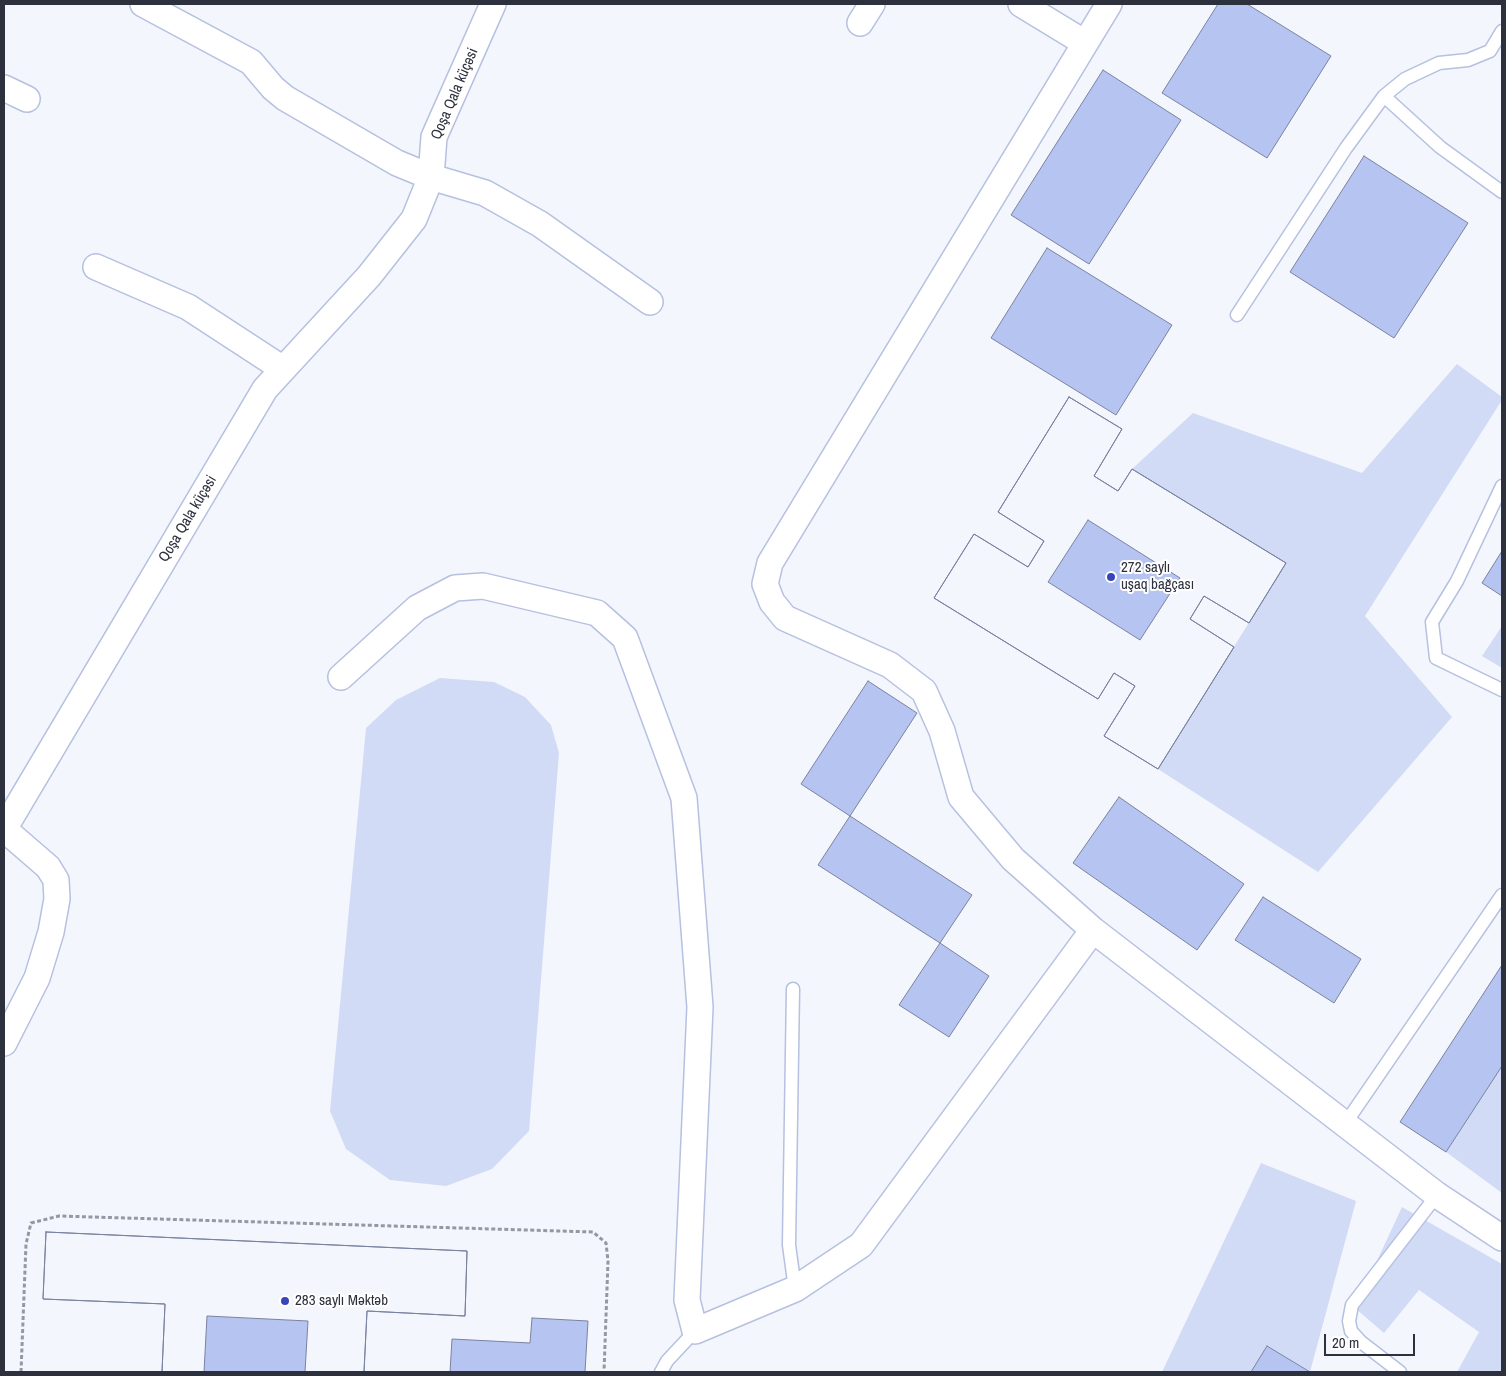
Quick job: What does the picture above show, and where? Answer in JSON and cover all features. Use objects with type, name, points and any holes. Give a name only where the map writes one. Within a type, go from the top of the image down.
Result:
[{"type":"street","points":[[143,4],[251,62],[273,88],[285,98],[397,163],[431,177],[485,193],[524,215],[650,302]]},
{"type":"street","name":"Qoşa Qala küçəsi","points":[[4,1043],[36,978],[51,932],[57,900],[56,880],[48,867],[4,829],[260,397],[368,276],[414,219],[431,177],[434,136],[493,4]]},
{"type":"street","points":[[1021,4],[1085,43]]},
{"type":"street","points":[[1108,4],[770,563],[765,584],[772,602],[785,618],[890,665],[924,690],[942,731],[961,796],[1013,859],[1093,930],[1437,1195],[1502,1238]]},
{"type":"street","points":[[4,88],[27,99]]},
{"type":"street","points":[[96,267],[188,307],[283,369]]},
{"type":"street","points":[[341,678],[417,608],[454,588],[483,586],[597,613],[625,638],[684,798],[700,1007],[687,1300],[696,1331],[795,1289],[860,1245],[1093,930]]},
{"type":"lane","points":[[1237,315],[1346,148],[1384,96],[1405,78],[1439,63],[1468,60],[1490,51],[1502,31]]},
{"type":"lane","points":[[1384,96],[1440,147],[1502,192]]},
{"type":"lane","points":[[1502,486],[1457,581],[1432,622],[1436,658],[1502,690]]},
{"type":"lane","points":[[1345,1124],[1502,895]]},
{"type":"lane","points":[[793,989],[789,1244],[795,1289]]},
{"type":"lane","points":[[1400,1372],[1361,1342],[1351,1331],[1349,1321],[1352,1305],[1437,1195]]},
{"type":"lane","points":[[661,1372],[667,1361],[696,1331]]},
{"type":"path","points":[[21,1372],[27,1237],[31,1223],[59,1216],[593,1232],[606,1243],[608,1261],[604,1372]]},
{"type":"shaded area","points":[[1457,364],[1502,397],[1502,400],[1365,616],[1452,717],[1318,872],[1158,769],[1286,563],[1132,469],[1193,413],[1362,473]]},
{"type":"shaded area","points":[[1502,626],[1502,668],[1482,656]]},
{"type":"shaded area","points":[[440,678],[494,682],[525,697],[551,725],[559,753],[529,1131],[492,1169],[446,1186],[390,1180],[346,1149],[330,1111],[366,728],[396,700]]},
{"type":"shaded area","points":[[1502,1066],[1502,1193],[1446,1152]]},
{"type":"shaded area","points":[[1261,1163],[1356,1201],[1310,1372],[1267,1346],[1251,1372],[1162,1372]]},
{"type":"shaded area","points":[[1402,1207],[1502,1264],[1502,1372],[1457,1372],[1479,1332],[1419,1290],[1384,1333],[1355,1308]]},
{"type":"building","points":[[1218,4],[1247,4],[1331,56],[1267,158],[1162,93]]},
{"type":"building","points":[[1103,70],[1181,120],[1089,264],[1011,215]]},
{"type":"building","points":[[1364,156],[1468,223],[1394,338],[1290,272]]},
{"type":"building","points":[[1047,248],[1172,325],[1116,415],[991,338]]},
{"type":"building","points":[[1069,397],[1122,429],[1094,476],[1118,491],[1132,469],[1286,563],[1249,623],[1204,596],[1190,619],[1234,647],[1158,769],[1104,736],[1135,686],[1114,673],[1098,699],[934,598],[974,534],[1028,567],[1044,541],[998,512]],"holes":[[[1088,520],[1180,578],[1140,640],[1048,582]]]},
{"type":"building","points":[[1069,397],[1122,429],[1094,476],[1118,491],[1132,469],[1286,563],[1249,623],[1204,596],[1190,619],[1234,647],[1158,769],[1104,736],[1135,686],[1114,673],[1098,699],[934,598],[974,534],[1028,567],[1044,541],[998,512]]},
{"type":"building","points":[[1502,551],[1502,596],[1482,583]]},
{"type":"building","points":[[868,681],[917,713],[850,816],[801,784]]},
{"type":"building","points":[[1119,797],[1244,884],[1197,950],[1073,863]]},
{"type":"building","points":[[850,816],[972,895],[940,943],[818,865]]},
{"type":"building","points":[[1263,897],[1361,959],[1334,1003],[1235,940]]},
{"type":"building","points":[[940,943],[989,976],[949,1037],[899,1005]]},
{"type":"building","points":[[1502,965],[1502,1066],[1446,1152],[1400,1122]]},
{"type":"building","name":"283 saylı Məktəb","points":[[46,1232],[467,1251],[465,1316],[367,1311],[364,1372],[305,1372],[308,1321],[207,1316],[204,1372],[162,1372],[165,1304],[43,1299]]},
{"type":"building","name":"283 saylı Məktəb","points":[[46,1232],[467,1251],[465,1316],[367,1311],[364,1372],[162,1372],[165,1304],[43,1299]]},
{"type":"building","points":[[532,1318],[588,1321],[585,1372],[450,1372],[452,1339],[530,1343]]},
{"type":"building","points":[[1267,1346],[1310,1372],[1251,1372]]},
{"type":"place","name":"272 saylı uşaq bağçası","points":[[1111,577]]},
{"type":"place","name":"283 saylı Məktəb","points":[[285,1301]]}]
